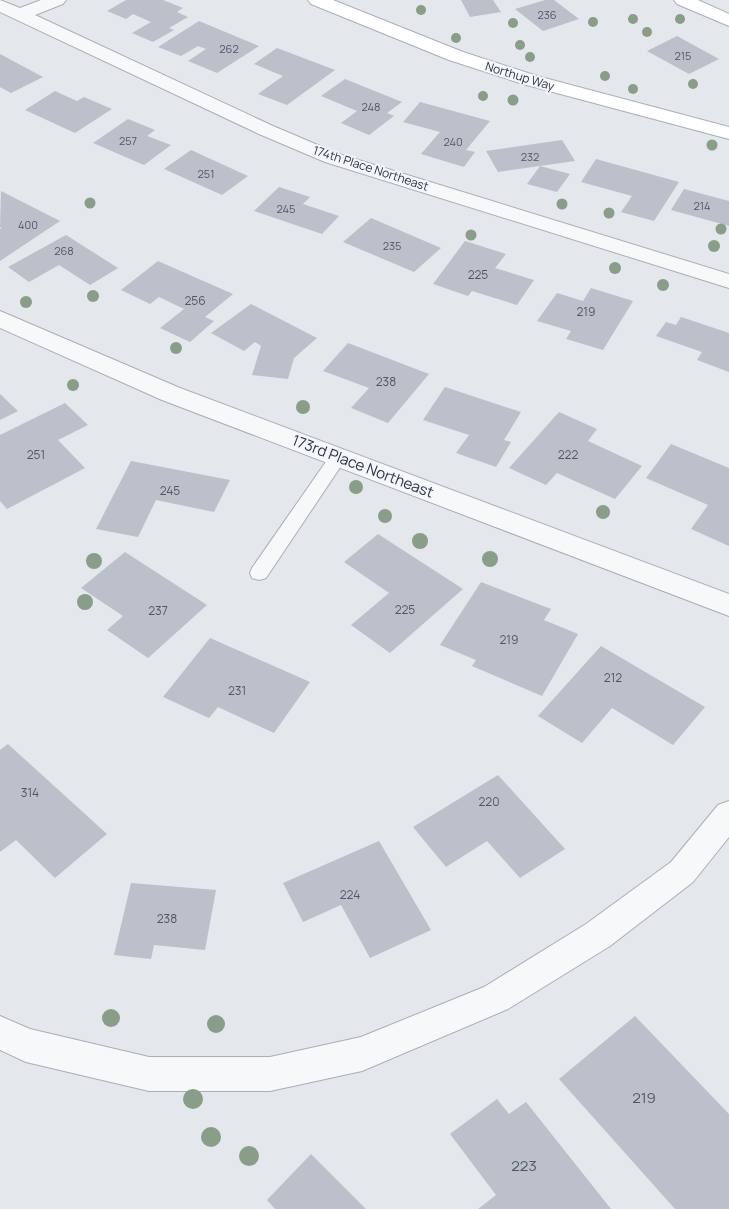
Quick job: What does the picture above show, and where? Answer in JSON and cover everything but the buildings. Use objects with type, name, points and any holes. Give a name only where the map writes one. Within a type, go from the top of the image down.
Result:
[{"type":"street","points":[[20,14],[57,0]]},
{"type":"street","name":"Northup Way","points":[[317,0],[456,56],[530,80],[729,133]]},
{"type":"street","points":[[683,0],[729,21]]},
{"type":"street","name":"174th Place Northeast","points":[[0,5],[266,130],[332,158],[729,281]]},
{"type":"street","name":"173rd Place Northeast","points":[[0,318],[24,331],[171,394],[729,605]]},
{"type":"street","points":[[0,1032],[26,1045],[150,1074],[270,1074],[362,1054],[496,998],[598,935],[682,872],[729,814]]},
{"type":"lane","points":[[259,573],[338,457]]}]
